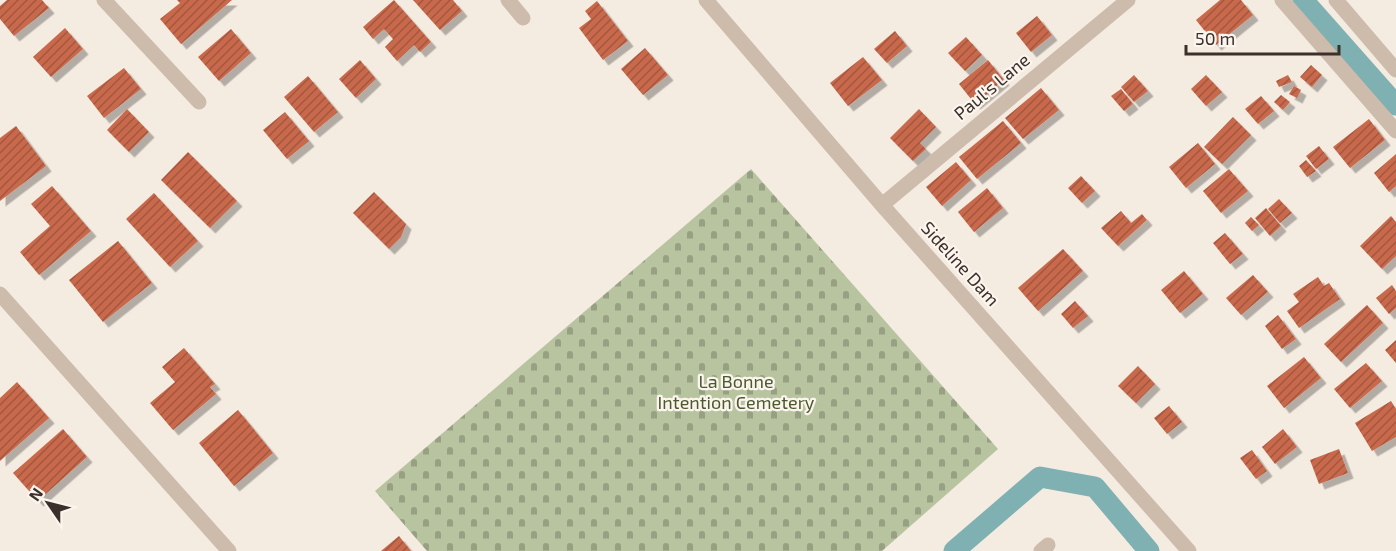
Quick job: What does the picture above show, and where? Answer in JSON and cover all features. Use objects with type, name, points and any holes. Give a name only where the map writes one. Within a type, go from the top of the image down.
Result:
[{"type":"street","points":[[104,0],[199,102]]},
{"type":"street","points":[[508,0],[524,18]]},
{"type":"street","name":"Sideline Dam","points":[[706,0],[882,205],[1189,551]]},
{"type":"street","name":"Paul's Lane","points":[[882,205],[1128,0]]},
{"type":"street","points":[[1282,0],[1396,131]]},
{"type":"street","points":[[1336,0],[1396,70]]},
{"type":"street","points":[[0,294],[230,551]]},
{"type":"green space","name":"La Bonne Intention Cemetery","points":[[751,169],[998,449],[882,551],[427,551],[375,491]]},
{"type":"building","points":[[7,0],[42,0],[49,8],[14,36],[0,19],[0,6]]},
{"type":"building","points":[[177,0],[232,0],[181,44],[160,19],[180,3]]},
{"type":"building","points":[[394,0],[431,42],[420,52],[414,45],[397,61],[385,47],[393,39],[384,29],[373,39],[363,27]]},
{"type":"building","points":[[413,0],[453,0],[462,11],[440,30]]},
{"type":"building","points":[[1220,0],[1241,0],[1253,15],[1216,45],[1196,20]]},
{"type":"building","points":[[597,1],[628,41],[603,60],[579,28],[591,19],[585,11]]},
{"type":"building","points":[[1037,16],[1052,35],[1031,52],[1016,33]]},
{"type":"building","points":[[65,28],[83,49],[51,77],[33,57]]},
{"type":"building","points":[[231,29],[251,53],[219,81],[198,57]]},
{"type":"building","points":[[895,31],[907,46],[887,63],[874,49]]},
{"type":"building","points":[[966,37],[982,55],[965,71],[948,53]]},
{"type":"building","points":[[645,48],[668,75],[643,95],[621,69]]},
{"type":"building","points":[[863,57],[882,80],[848,106],[830,83]]},
{"type":"building","points":[[360,60],[376,79],[356,98],[339,79]]},
{"type":"building","points":[[988,60],[1004,80],[975,104],[959,84]]},
{"type":"building","points":[[1311,65],[1322,75],[1312,87],[1300,77]]},
{"type":"building","points":[[124,68],[141,89],[104,118],[87,96]]},
{"type":"building","points":[[1134,75],[1148,91],[1134,102],[1121,87]]},
{"type":"building","points":[[1206,75],[1222,92],[1206,106],[1191,89]]},
{"type":"building","points":[[1288,75],[1292,82],[1279,87],[1276,81]]},
{"type":"building","points":[[308,76],[338,112],[314,132],[284,97]]},
{"type":"building","points":[[1294,86],[1301,90],[1297,98],[1289,94]]},
{"type":"building","points":[[1041,88],[1059,110],[1023,139],[1005,118]]},
{"type":"building","points":[[1121,89],[1133,104],[1124,111],[1111,96]]},
{"type":"building","points":[[1281,95],[1290,102],[1283,110],[1274,102]]},
{"type":"building","points":[[1261,96],[1274,111],[1258,124],[1245,109]]},
{"type":"building","points":[[127,109],[149,132],[129,152],[107,130]]},
{"type":"building","points":[[919,109],[936,127],[920,143],[926,149],[913,161],[890,138]]},
{"type":"building","points":[[285,112],[309,141],[287,159],[263,130]]},
{"type":"building","points":[[1233,117],[1251,135],[1222,164],[1204,147]]},
{"type":"building","points":[[1369,119],[1385,140],[1350,168],[1333,147]]},
{"type":"building","points":[[1003,121],[1021,143],[977,179],[959,157]]},
{"type":"building","points":[[16,126],[46,166],[0,201],[0,138]]},
{"type":"building","points":[[1198,143],[1215,164],[1186,188],[1169,167]]},
{"type":"building","points":[[1319,146],[1329,159],[1316,169],[1306,156]]},
{"type":"building","points":[[188,152],[237,201],[210,228],[161,180]]},
{"type":"building","points":[[1396,154],[1396,186],[1389,192],[1374,173]]},
{"type":"building","points":[[1306,160],[1316,171],[1307,177],[1299,166]]},
{"type":"building","points":[[956,162],[971,180],[942,206],[926,187]]},
{"type":"building","points":[[1229,169],[1248,191],[1221,213],[1203,191]]},
{"type":"building","points":[[1081,176],[1095,191],[1082,203],[1068,188]]},
{"type":"building","points":[[52,186],[91,231],[39,275],[20,252],[50,226],[31,204]]},
{"type":"building","points":[[987,188],[1003,208],[974,232],[958,212]]},
{"type":"building","points":[[374,192],[406,224],[401,237],[389,249],[353,213]]},
{"type":"building","points":[[154,193],[198,241],[170,267],[126,219]]},
{"type":"building","points":[[1279,199],[1292,213],[1280,223],[1268,209]]},
{"type":"building","points":[[1266,208],[1281,226],[1270,236],[1255,218]]},
{"type":"building","points":[[1121,211],[1131,223],[1142,214],[1147,220],[1118,246],[1101,228]]},
{"type":"building","points":[[1391,216],[1396,222],[1396,256],[1382,269],[1360,246]]},
{"type":"building","points":[[1251,217],[1259,225],[1252,231],[1245,223]]},
{"type":"building","points":[[1225,233],[1243,254],[1230,264],[1213,243]]},
{"type":"building","points":[[118,241],[152,283],[103,322],[69,280]]},
{"type":"building","points":[[1063,249],[1083,271],[1038,311],[1018,288]]},
{"type":"building","points":[[1184,271],[1203,294],[1180,313],[1161,290]]},
{"type":"building","points":[[1253,275],[1268,292],[1241,315],[1226,298]]},
{"type":"building","points":[[1318,277],[1324,286],[1329,283],[1340,299],[1299,328],[1287,311],[1299,302],[1293,294]]},
{"type":"building","points":[[1392,285],[1396,291],[1396,308],[1389,314],[1376,298]]},
{"type":"building","points":[[1075,301],[1088,316],[1073,328],[1061,314]]},
{"type":"building","points":[[1367,305],[1383,323],[1341,362],[1324,344]]},
{"type":"building","points":[[1278,315],[1296,339],[1282,349],[1265,326]]},
{"type":"building","points":[[1396,340],[1396,363],[1385,350]]},
{"type":"building","points":[[184,348],[215,384],[210,387],[216,394],[173,430],[150,403],[175,382],[162,367]]},
{"type":"building","points":[[1304,357],[1321,378],[1284,408],[1267,386]]},
{"type":"building","points":[[1366,363],[1382,381],[1350,408],[1334,389]]},
{"type":"building","points":[[1138,366],[1155,384],[1136,403],[1118,386]]},
{"type":"building","points":[[17,382],[49,418],[0,461],[0,398]]},
{"type":"building","points":[[1391,401],[1396,409],[1396,437],[1372,451],[1355,423]]},
{"type":"building","points":[[1169,406],[1182,422],[1167,434],[1154,418]]},
{"type":"building","points":[[238,410],[273,453],[234,486],[199,443]]},
{"type":"building","points":[[63,429],[87,457],[38,501],[13,473]]},
{"type":"building","points":[[1283,429],[1297,447],[1275,464],[1262,447]]},
{"type":"building","points":[[1339,449],[1348,473],[1319,484],[1310,460]]},
{"type":"building","points":[[1252,450],[1267,471],[1256,479],[1240,458]]},
{"type":"building","points":[[399,536],[411,551],[381,551]]},
{"type":"waterway","points":[[1303,0],[1396,105]]},
{"type":"waterway","points":[[954,551],[1040,477],[1095,487],[1149,551]]}]
